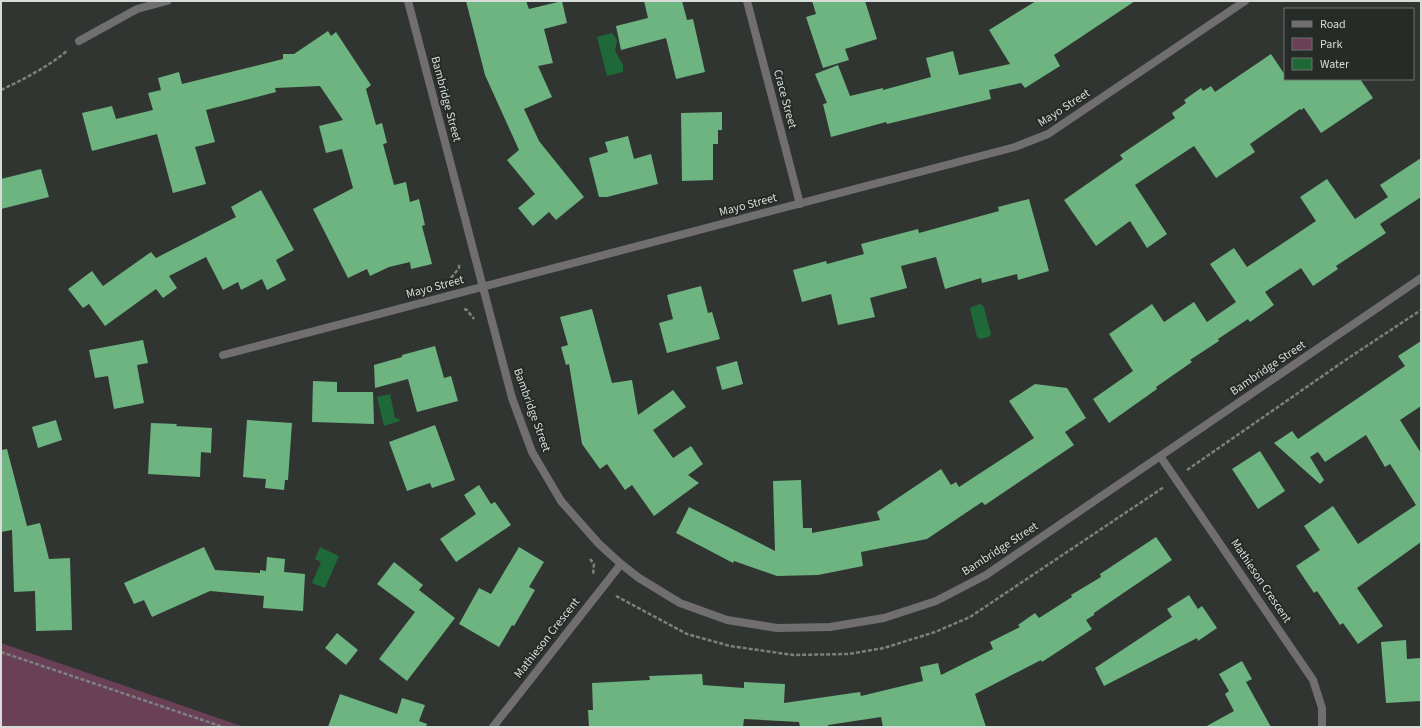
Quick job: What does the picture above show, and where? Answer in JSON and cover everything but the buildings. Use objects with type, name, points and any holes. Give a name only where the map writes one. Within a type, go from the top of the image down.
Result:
[{"type":"street","points":[[79,41],[137,9],[167,1]]},
{"type":"street","name":"Bambridge Street","points":[[408,1],[512,398],[532,452],[561,501],[599,544],[621,564],[639,578],[680,603],[726,620],[777,628],[830,627],[884,618],[936,600],[986,575],[1421,278]]},
{"type":"street","name":"Crace Street","points":[[747,1],[800,204]]},
{"type":"street","name":"Mayo Street","points":[[223,355],[1015,147],[1048,134],[1245,1]]},
{"type":"street","name":"Mathieson Crescent","points":[[1160,456],[1313,680],[1322,708],[1322,727]]},
{"type":"street","name":"Mathieson Crescent","points":[[493,727],[621,564]]},
{"type":"path","points":[[1,90],[18,82],[57,59],[79,41]]},
{"type":"path","points":[[459,260],[459,268],[447,281],[456,308],[468,310],[475,320]]},
{"type":"path","points":[[588,554],[594,564],[592,577],[615,596],[687,634],[730,646],[793,655],[849,654],[884,648],[936,632],[970,617],[1014,589],[1347,359],[1421,310]]},
{"type":"path","points":[[1,652],[223,727]]},
{"type":"green space","points":[[1,643],[244,727],[1,727]]},
{"type":"water","points":[[612,33],[617,40],[615,51],[623,65],[623,72],[607,76],[597,37]]},
{"type":"water","points":[[980,304],[984,307],[991,334],[989,337],[980,339],[977,337],[970,309],[971,307]]},
{"type":"water","points":[[390,394],[395,418],[399,419],[400,421],[384,426],[377,397]]},
{"type":"water","points":[[320,547],[339,556],[325,588],[312,583],[321,562],[315,559]]}]
